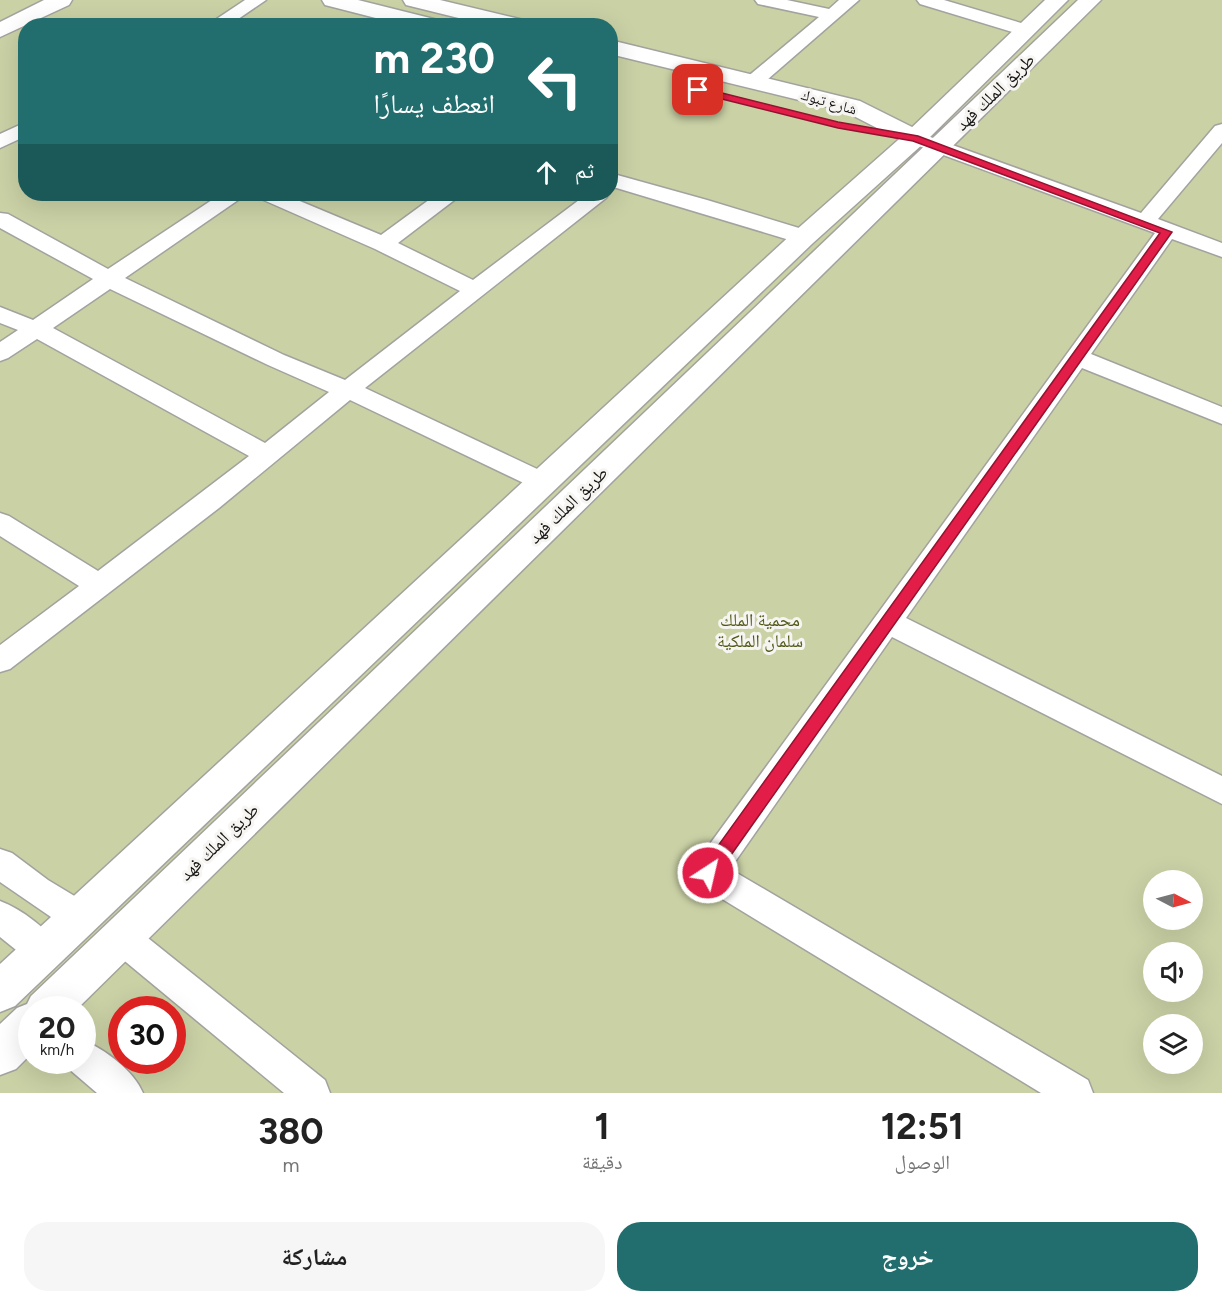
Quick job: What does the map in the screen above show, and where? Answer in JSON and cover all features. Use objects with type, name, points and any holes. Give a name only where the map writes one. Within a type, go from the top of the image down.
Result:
[{"type":"street","points":[[0,9],[20,0]]},
{"type":"street","points":[[24,18],[61,0]]},
{"type":"street","points":[[228,18],[256,0]]},
{"type":"street","points":[[333,0],[430,8],[467,18]]},
{"type":"street","points":[[764,0],[831,15]]},
{"type":"street","points":[[753,82],[850,0]]},
{"type":"street","points":[[926,0],[1025,30]]},
{"type":"street","name":"طريق الملك فهد","points":[[60,996],[927,142],[1025,30],[1057,0]]},
{"type":"street","name":"طريق الملك فهد","points":[[0,992],[804,237],[927,142],[1090,0]]},
{"type":"street","points":[[0,30],[18,21]]},
{"type":"street","name":"شارع تبوك","points":[[618,49],[852,106],[927,142]]},
{"type":"street","name":"شارع تبوك","points":[[618,70],[838,125],[927,142]]},
{"type":"street","points":[[1075,1093],[708,873],[1077,357],[1155,228],[1222,130]]},
{"type":"street","points":[[0,142],[18,132]]},
{"type":"street","points":[[927,142],[1155,228],[1222,250]]},
{"type":"street","points":[[618,186],[700,204],[804,237]]},
{"type":"street","points":[[0,353],[224,201]]},
{"type":"street","points":[[282,201],[383,244],[475,290]]},
{"type":"street","points":[[383,244],[441,201]]},
{"type":"street","points":[[0,660],[267,455],[588,201]]},
{"type":"street","points":[[0,219],[110,279],[276,360],[347,390],[543,482]]},
{"type":"street","points":[[0,314],[54,337],[267,455]]},
{"type":"street","points":[[1077,357],[1222,416]]},
{"type":"street","points":[[0,523],[99,585]]},
{"type":"street","points":[[888,622],[1222,791]]},
{"type":"street","points":[[0,863],[36,890],[79,917]]},
{"type":"street","points":[[0,916],[43,951]]},
{"type":"street","points":[[121,937],[312,1093]]},
{"type":"street","points":[[0,1054],[18,1037]]},
{"type":"street","points":[[96,1069],[125,1093]]},
{"type":"green space","name":"محمية الملك سلمان الملكية","points":[[0,0],[1222,0],[1222,1093],[0,1093]]},
{"type":"route","points":[[698,90],[838,125],[915,138],[1166,232],[708,873]]}]
